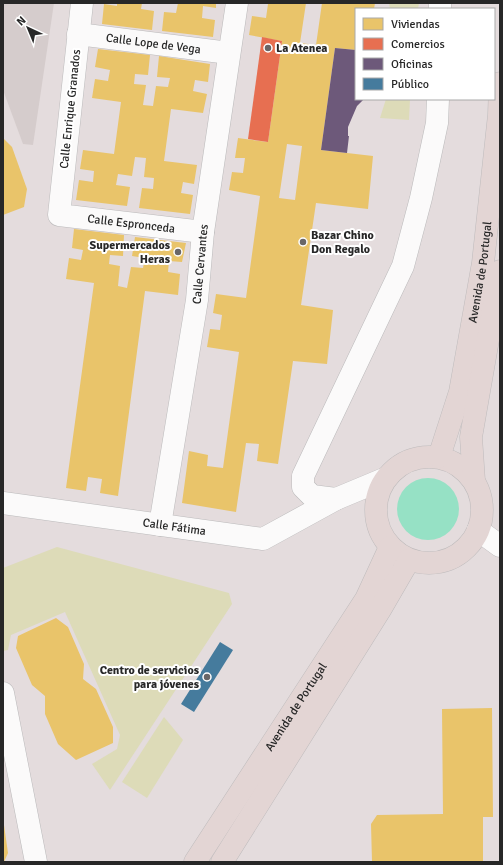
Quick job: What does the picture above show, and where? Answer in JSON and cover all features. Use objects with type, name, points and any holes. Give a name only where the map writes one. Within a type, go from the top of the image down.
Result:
[{"type":"main road","name":"Avenida de Portugal","points":[[439,457],[460,392],[483,263],[499,115],[500,83]]},
{"type":"main road","name":"Avenida de Portugal","points":[[474,480],[471,437],[498,301],[500,271]]},
{"type":"main road","points":[[424,456],[439,457],[452,461],[474,480],[481,500],[482,512],[478,530],[466,548],[447,560],[428,564],[410,560],[390,547],[379,530],[375,512],[376,498],[384,480],[397,466],[412,459],[424,456]]},
{"type":"main road","name":"Avenida de Portugal","points":[[195,862],[366,599],[390,547]]},
{"type":"main road","name":"Avenida de Portugal","points":[[222,862],[410,560]]},
{"type":"street","name":"Calle Enrique Granados","points":[[59,215],[82,3]]},
{"type":"street","name":"Calle Cervantes","points":[[160,525],[197,300],[203,232],[237,3]]},
{"type":"street","name":"Calle Lope de Vega","points":[[78,34],[229,53]]},
{"type":"street","points":[[336,499],[312,496],[303,487],[303,476],[403,266],[437,123],[438,100]]},
{"type":"street","name":"Calle Espronceda","points":[[59,215],[203,232]]},
{"type":"street","name":"Calle Fátima","points":[[3,503],[263,538],[336,499],[347,496],[384,480]]},
{"type":"street","points":[[478,530],[500,546]]},
{"type":"street","points":[[3,693],[36,862]]},
{"type":"shaded area","points":[[3,3],[54,3],[33,145],[23,144],[3,90]]},
{"type":"shaded area","points":[[389,3],[419,3],[418,8],[390,8]]},
{"type":"shaded area","points":[[386,100],[410,100],[409,120],[380,118]]},
{"type":"shaded area","points":[[422,478],[434,478],[450,487],[457,497],[459,509],[457,521],[450,531],[434,540],[422,540],[411,535],[402,526],[397,515],[397,503],[402,492],[411,483]]},
{"type":"shaded area","points":[[57,547],[229,593],[232,604],[110,790],[92,764],[117,749],[120,735],[65,612],[11,635],[8,650],[3,651],[3,568]]},
{"type":"shaded area","points":[[164,717],[183,740],[147,798],[122,782]]},
{"type":"building: Viviendas","points":[[117,3],[142,3],[141,9],[154,11],[152,30],[102,24],[104,4],[117,6]]},
{"type":"building: Viviendas","points":[[178,3],[216,3],[216,8],[203,6],[202,18],[215,20],[213,37],[162,31],[164,12],[176,13]]},
{"type":"building: Viviendas","points":[[265,3],[306,3],[300,43],[316,45],[322,3],[375,3],[374,8],[355,8],[355,50],[335,48],[321,150],[373,156],[368,209],[316,203],[301,305],[333,310],[327,364],[293,361],[278,464],[257,461],[259,444],[246,443],[236,512],[182,503],[189,451],[208,455],[207,466],[223,468],[239,352],[207,347],[210,329],[220,330],[222,315],[213,313],[216,294],[246,298],[260,196],[229,190],[232,172],[243,173],[245,158],[235,158],[238,138],[268,142],[282,41],[249,35],[252,16],[266,18],[268,4]],"holes":[[[287,144],[302,146],[295,200],[279,198]]]},
{"type":"building: Viviendas","points":[[98,49],[150,55],[148,75],[135,74],[134,84],[146,85],[143,105],[153,106],[156,86],[168,87],[170,78],[157,77],[159,56],[210,64],[208,82],[195,80],[193,91],[207,94],[203,113],[171,109],[164,161],[197,165],[194,184],[183,182],[181,193],[193,195],[190,214],[139,208],[142,188],[153,189],[154,178],[144,177],[146,158],[135,157],[132,176],[118,174],[116,185],[130,187],[127,206],[76,200],[79,180],[93,182],[94,171],[80,169],[83,150],[114,154],[121,102],[92,98],[95,79],[108,81],[110,70],[95,67]]},
{"type":"building: Viviendas","points":[[3,138],[12,147],[27,189],[24,207],[3,215]]},
{"type":"building: Viviendas","points":[[74,229],[124,235],[123,256],[110,255],[109,264],[120,266],[118,286],[127,288],[131,267],[143,268],[145,258],[132,256],[135,237],[186,243],[182,262],[169,261],[168,272],[180,274],[178,295],[145,291],[118,496],[100,493],[102,479],[88,477],[86,491],[66,488],[94,283],[66,279],[69,258],[81,260],[83,250],[72,248]]},
{"type":"building: Viviendas","points":[[56,618],[68,627],[84,664],[83,679],[96,689],[113,727],[113,743],[76,760],[58,744],[45,714],[45,696],[32,685],[16,648],[18,636]]},
{"type":"building: Viviendas","points":[[492,708],[493,817],[483,817],[483,862],[372,862],[371,824],[377,815],[443,814],[442,709]]},
{"type":"building: Viviendas","points":[[3,818],[8,853],[4,862],[3,862]]},
{"type":"building: Comercios","points":[[262,37],[282,41],[268,142],[248,139]]},
{"type":"building: Oficinas","points":[[335,48],[355,50],[355,100],[363,100],[357,106],[348,127],[349,136],[347,153],[321,150]]},
{"type":"building: Público","name":"Centro de servicios para jóvenes","points":[[220,642],[233,650],[194,712],[181,704]]},
{"type":"place","name":"La Atenea","points":[[268,48]]},
{"type":"place","name":"Bazar Chino Don Regalo","points":[[303,242]]},
{"type":"place","name":"Supermercados Heras","points":[[178,252]]},
{"type":"place","name":"Centro de servicios para jóvenes","points":[[207,677]]}]
